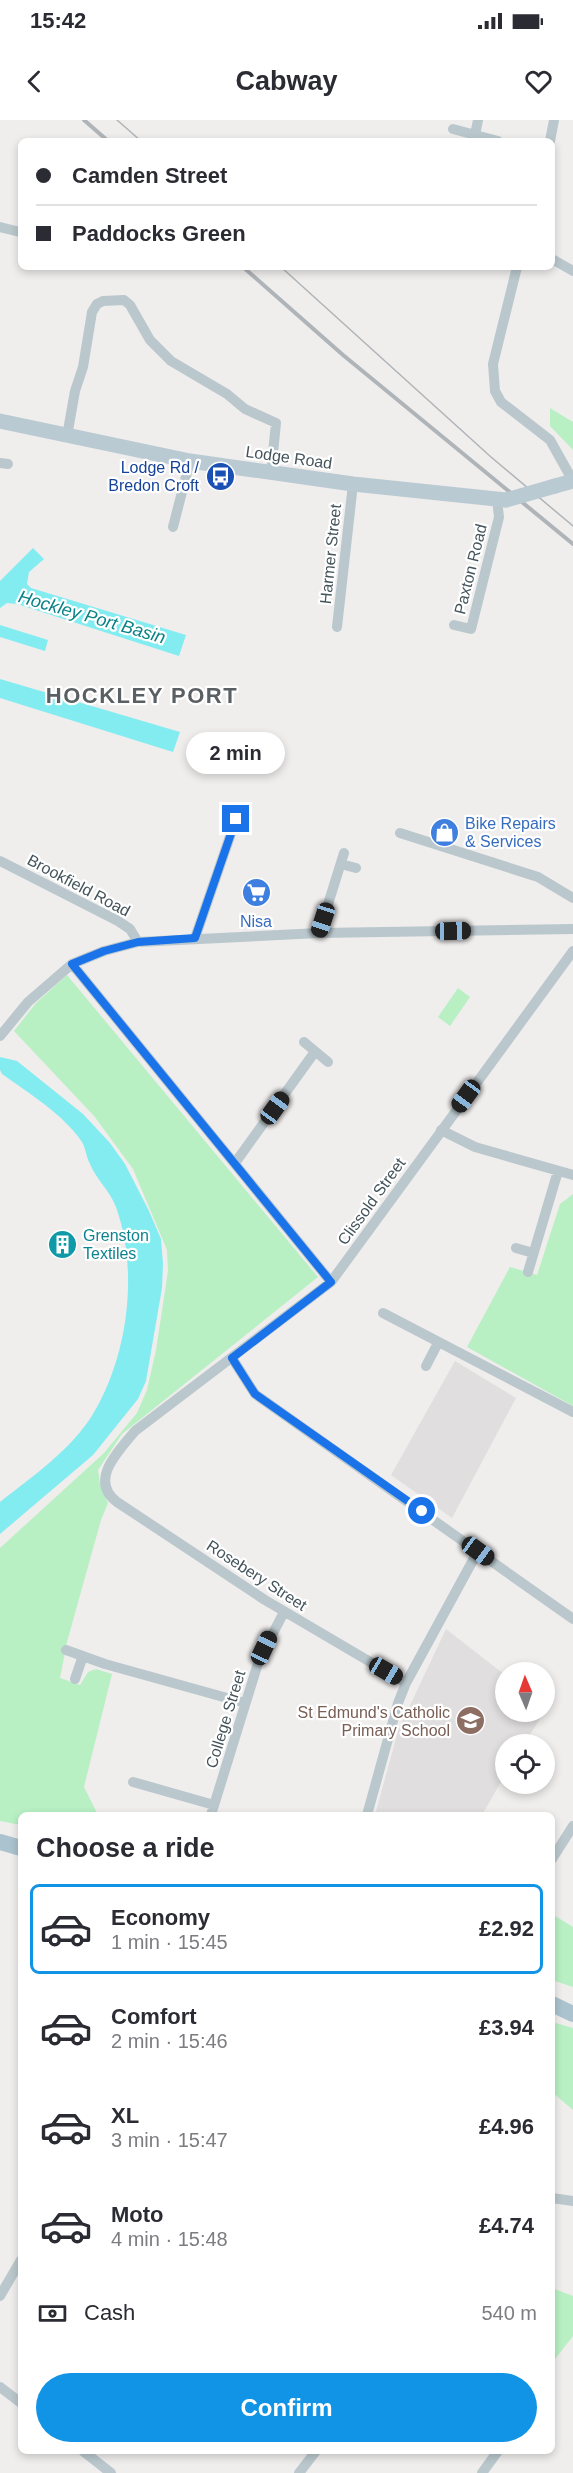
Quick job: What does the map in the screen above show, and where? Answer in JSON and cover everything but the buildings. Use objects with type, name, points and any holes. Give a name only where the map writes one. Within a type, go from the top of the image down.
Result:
[{"type":"main road","points":[[0,1842],[18,1847]]},
{"type":"main road","points":[[555,2002],[573,2005]]},
{"type":"main road","points":[[555,2004],[573,2014]]},
{"type":"street","points":[[475,135],[478,120]]},
{"type":"street","points":[[551,138],[554,120]]},
{"type":"street","points":[[453,129],[486,138]]},
{"type":"street","points":[[0,227],[18,232]]},
{"type":"street","points":[[555,261],[573,271]]},
{"type":"street","points":[[516,270],[493,364],[495,391],[501,402],[550,440],[560,454],[573,481]]},
{"type":"street","points":[[67,436],[75,391],[86,356],[92,312],[97,304],[103,301],[124,300],[130,305],[150,340],[171,361],[227,394],[245,409],[276,423],[271,473]]},
{"type":"street","name":"Lodge Road","points":[[0,421],[190,461],[353,484],[502,500],[573,481]]},
{"type":"street","points":[[173,527],[190,461]]},
{"type":"street","name":"Harmer Street","points":[[337,627],[353,484]]},
{"type":"street","name":"Paxton Road","points":[[454,625],[471,629],[502,500]]},
{"type":"street","points":[[195,938],[236,819]]},
{"type":"street","points":[[400,833],[538,877],[573,898]]},
{"type":"street","points":[[319,933],[343,858],[356,868]]},
{"type":"street","name":"Brookfield Road","points":[[0,861],[118,921],[130,929],[138,942]]},
{"type":"street","points":[[0,1036],[28,1002],[72,964],[104,951],[138,942],[319,933],[573,929]]},
{"type":"street","name":"Clissold Street","points":[[104,1480],[112,1460],[135,1431],[331,1282],[573,951]]},
{"type":"street","points":[[72,964],[331,1282]]},
{"type":"street","points":[[304,1042],[314,1053],[328,1062]]},
{"type":"street","points":[[236,1163],[314,1053]]},
{"type":"street","points":[[441,1130],[475,1147],[573,1175]]},
{"type":"street","points":[[528,1272],[558,1171]]},
{"type":"street","points":[[516,1248],[533,1253]]},
{"type":"street","points":[[383,1313],[573,1412]]},
{"type":"street","points":[[426,1366],[438,1343]]},
{"type":"street","points":[[232,1358],[255,1394],[573,1619]]},
{"type":"street","name":"Rosebery Street","points":[[104,1480],[108,1494],[205,1560],[284,1612],[406,1683]]},
{"type":"street","points":[[368,1812],[398,1703],[406,1683],[478,1551]]},
{"type":"street","name":"College Street","points":[[133,1782],[212,1810],[259,1660],[284,1612]]},
{"type":"street","points":[[66,1650],[245,1702]]},
{"type":"street","points":[[75,1679],[83,1656]]},
{"type":"street","points":[[555,1854],[573,1826]]},
{"type":"street","points":[[555,2198],[573,2201]]},
{"type":"street","points":[[0,2296],[18,2265]]},
{"type":"street","points":[[0,2387],[18,2401]]},
{"type":"street","points":[[89,2454],[111,2473]]},
{"type":"street","points":[[299,2473],[313,2454]]},
{"type":"street","points":[[482,2473],[496,2454]]},
{"type":"shaded area","points":[[455,1361],[516,1398],[452,1518],[391,1475]]},
{"type":"shaded area","name":"St Edmund's Catholic Primary School","points":[[446,1629],[495,1667],[495,1722],[538,1722],[530,1734],[495,1734],[495,1792],[484,1812],[376,1812],[398,1731]]},
{"type":"green space","points":[[550,408],[573,422],[573,450],[550,426]]},
{"type":"green space","points":[[67,975],[318,1277],[122,1434],[98,1470],[100,1484],[108,1503],[101,1520],[67,1642],[60,1678],[80,1685],[88,1672],[96,1669],[112,1674],[84,1787],[96,1812],[18,1812],[18,1824],[0,1821],[0,1548],[104,1453],[137,1413],[147,1390],[156,1350],[168,1271],[167,1250],[133,1169],[94,1116],[14,1031],[36,1003]]},
{"type":"green space","points":[[458,988],[470,997],[450,1026],[438,1017]]},
{"type":"green space","points":[[573,1194],[573,1406],[467,1347],[510,1267],[537,1275],[560,1204]]},
{"type":"green space","points":[[555,1916],[573,1927],[573,1987],[555,1981]]},
{"type":"green space","points":[[555,2023],[573,2028],[573,2110],[555,2095]]},
{"type":"green space","points":[[555,2289],[573,2296],[573,2336],[555,2359]]},
{"type":"water","name":"Hockley Port Basin","points":[[33,548],[44,559],[29,572],[27,584],[31,588],[186,635],[179,656],[17,604],[7,603],[0,608],[0,581]]},
{"type":"water","points":[[0,625],[48,640],[45,651],[0,637]]},
{"type":"water","points":[[0,679],[180,732],[173,752],[0,698]]},
{"type":"water","points":[[0,1057],[17,1061],[83,1114],[110,1143],[125,1164],[149,1211],[161,1239],[163,1264],[162,1288],[146,1381],[138,1399],[93,1455],[0,1534],[0,1502],[63,1451],[84,1427],[105,1391],[122,1340],[128,1285],[123,1232],[116,1207],[93,1169],[82,1142],[56,1113],[2,1074]]},
{"type":"tram line","points":[[117,120],[138,138]]},
{"type":"tram line","points":[[284,270],[491,457],[573,526]]},
{"type":"railway","points":[[84,120],[105,138]]},
{"type":"railway","points":[[246,270],[343,355],[573,544]]},
{"type":"place","name":"Lodge Rd / Bredon Croft","points":[[220,476]]},
{"type":"place","name":"Bike Repairs & Services","points":[[444,832]]},
{"type":"place","name":"Nisa","points":[[256,893]]},
{"type":"place","name":"Grenston Textiles","points":[[62,1244]]},
{"type":"place","name":"St Edmund's Catholic Primary School","points":[[471,1721]]},
{"type":"district","name":"HOCKLEY PORT","points":[[142,695]]},
{"type":"route","points":[[236,819],[195,938],[138,942],[104,951],[72,964],[331,1282],[232,1358],[255,1394],[422,1511]]}]
